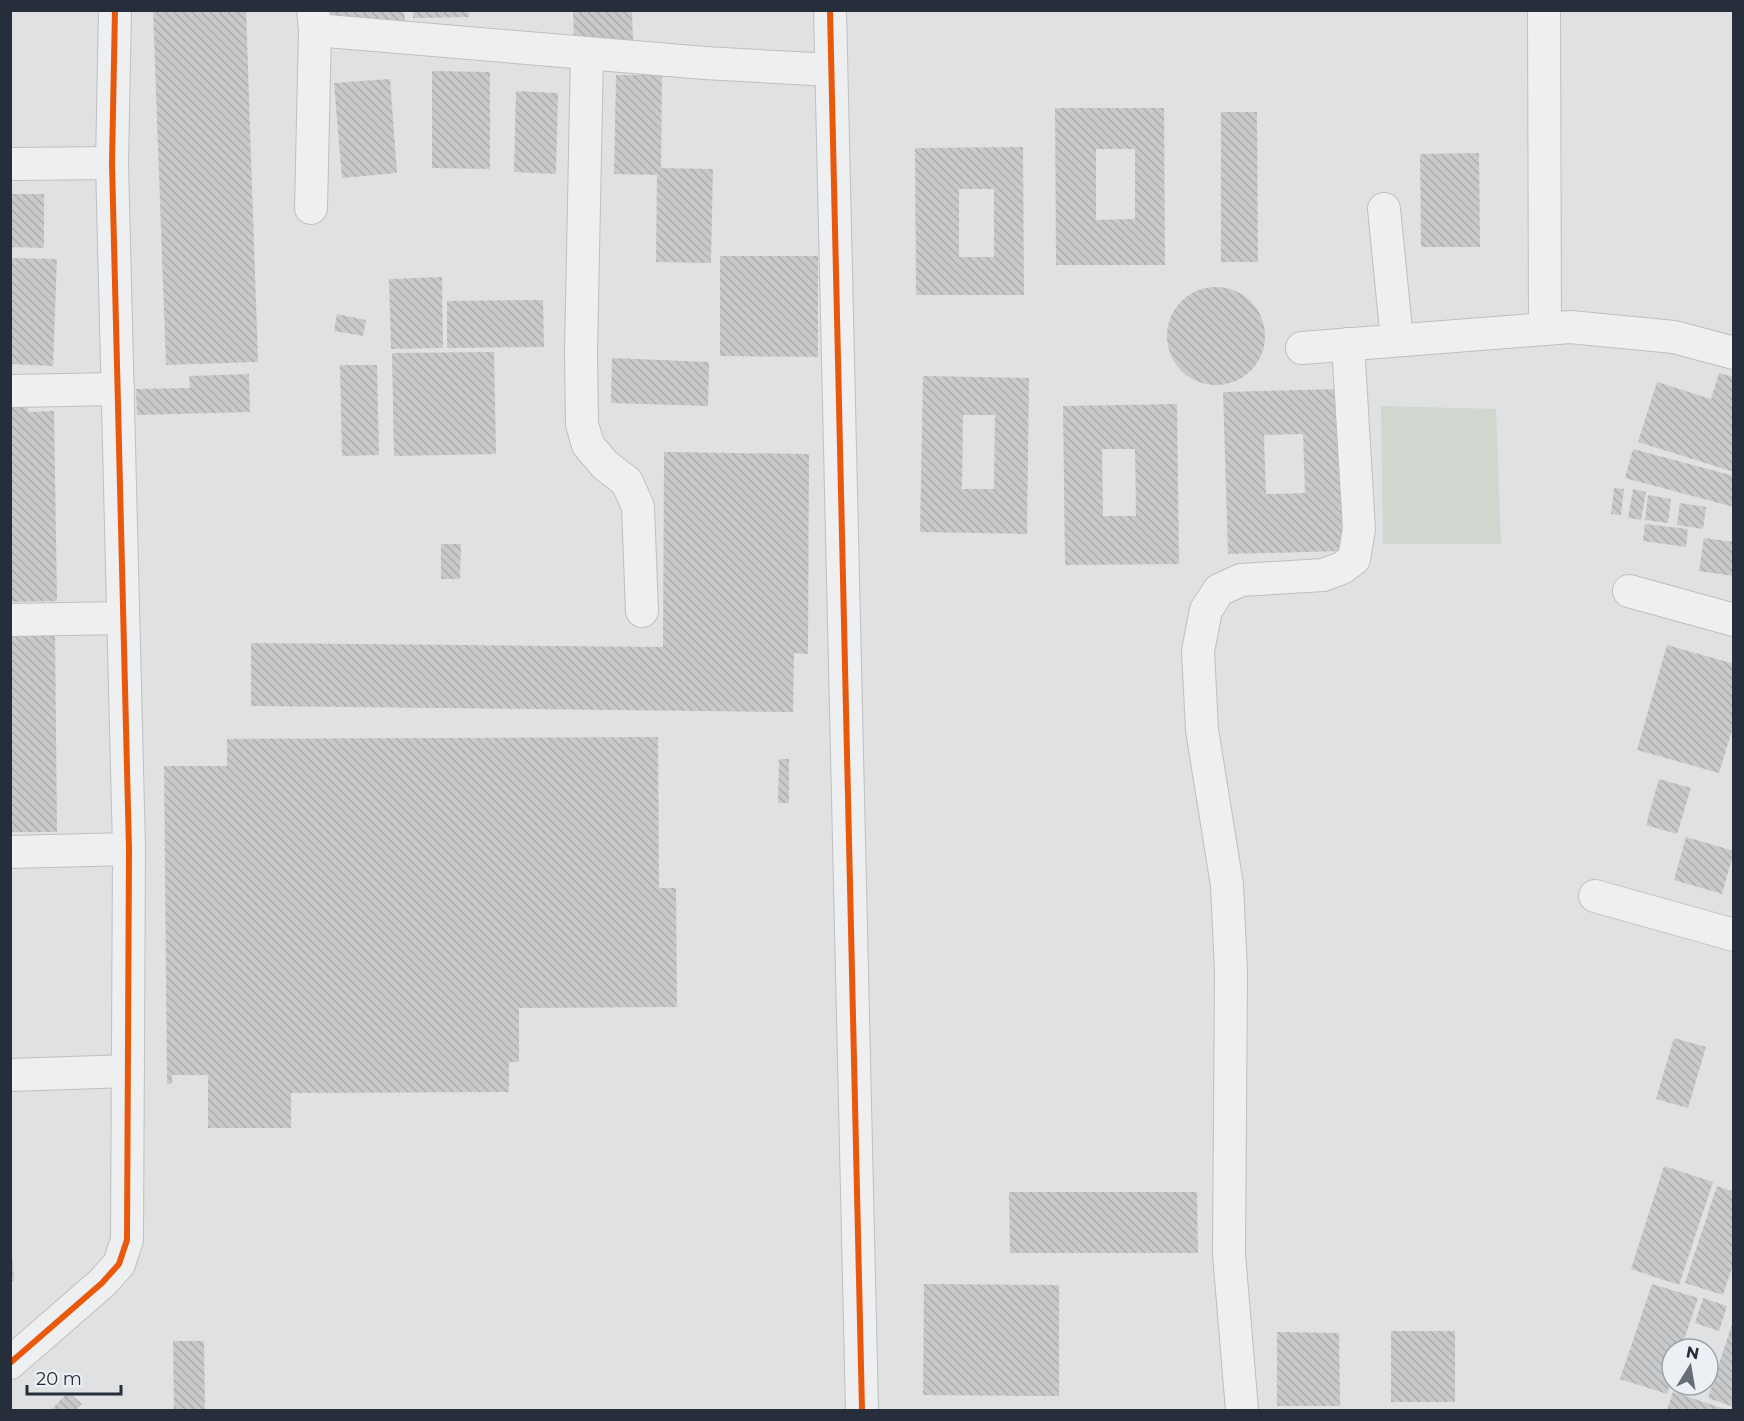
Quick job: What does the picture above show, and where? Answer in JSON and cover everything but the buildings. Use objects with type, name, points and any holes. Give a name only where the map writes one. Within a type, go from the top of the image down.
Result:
[{"type":"street","points":[[11,1362],[102,1283],[119,1264],[127,1240],[129,849],[112,164],[115,10]]},
{"type":"street","points":[[830,10],[862,1410]]},
{"type":"street","points":[[1544,10],[1558,328]]},
{"type":"street","points":[[311,208],[314,20],[587,53],[831,70]]},
{"type":"street","points":[[587,53],[581,317],[582,424],[588,445],[605,465],[627,482],[638,507],[642,611]]},
{"type":"street","points":[[10,164],[112,164]]},
{"type":"street","points":[[1384,209],[1397,340]]},
{"type":"street","points":[[1302,348],[1558,328],[1674,337],[1734,353]]},
{"type":"street","points":[[1242,1410],[1228,1254],[1231,972],[1227,885],[1202,730],[1198,651],[1206,610],[1219,590],[1241,580],[1323,575],[1342,568],[1354,559],[1359,529],[1348,344]]},
{"type":"street","points":[[10,391],[118,389]]},
{"type":"street","points":[[1629,591],[1734,620]]},
{"type":"street","points":[[10,620],[123,618]]},
{"type":"street","points":[[10,852],[129,849]]},
{"type":"street","points":[[1595,896],[1734,935]]},
{"type":"street","points":[[10,1075],[128,1071]]},
{"type":"shaded area","points":[[1381,406],[1496,409],[1501,544],[1383,544]]},
{"type":"cycle path","points":[[10,1363],[102,1283],[119,1264],[127,1240],[129,849],[112,163],[115,10]]},
{"type":"cycle path","points":[[830,10],[862,1410]]}]
